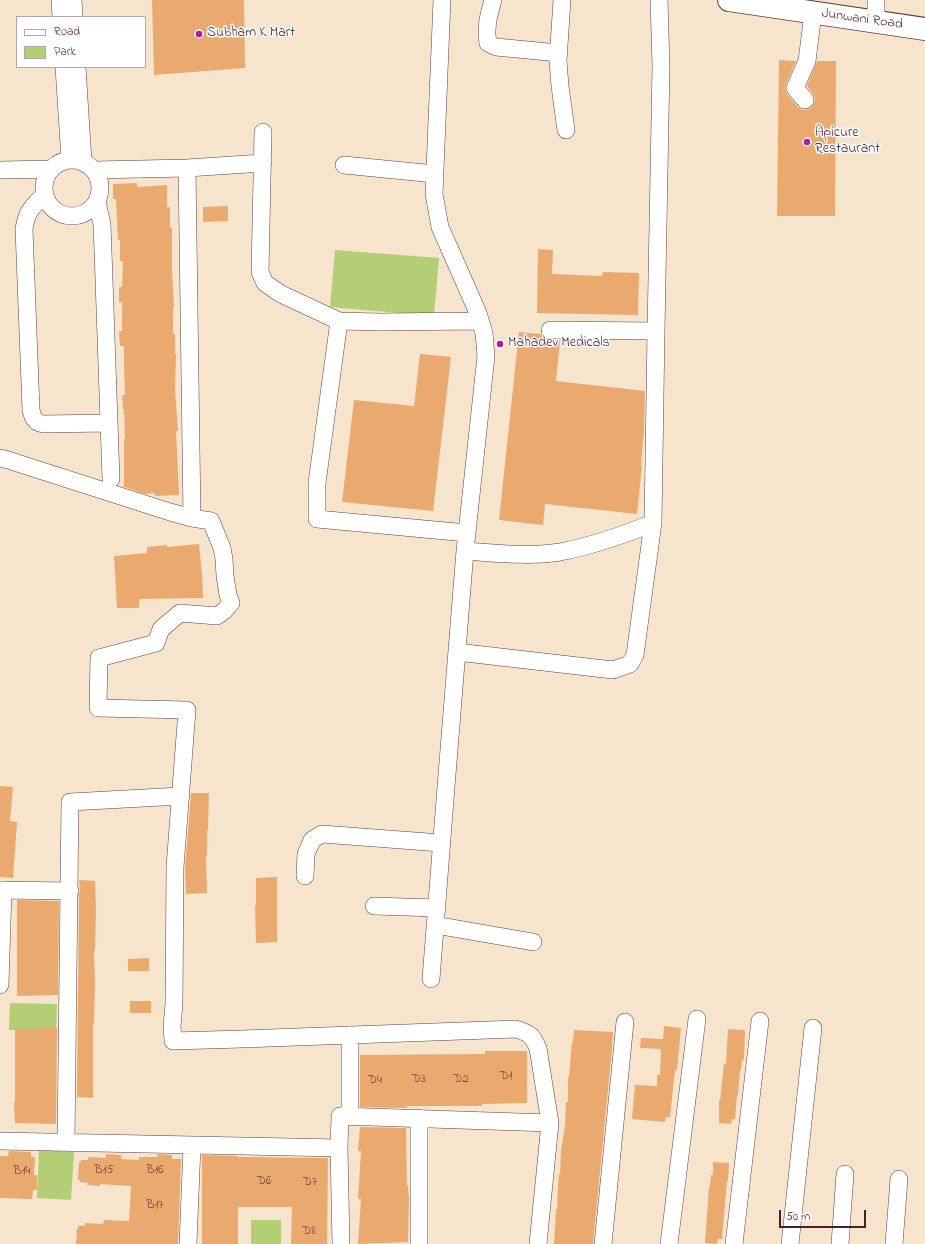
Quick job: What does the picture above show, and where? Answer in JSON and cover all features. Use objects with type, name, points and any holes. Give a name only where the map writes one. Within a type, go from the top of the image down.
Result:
[{"type":"main road","name":"Junwani Road","points":[[729,0],[777,4],[813,13],[925,29]]},
{"type":"street","points":[[60,0],[61,16]]},
{"type":"street","points":[[73,0],[74,16]]},
{"type":"street","points":[[431,979],[465,551],[486,356],[484,333],[478,313],[440,227],[434,194],[442,0]]},
{"type":"street","points":[[493,0],[488,22],[488,43],[496,47],[559,53]]},
{"type":"street","points":[[562,0],[559,53],[560,86],[566,130]]},
{"type":"street","points":[[457,652],[612,670],[630,664],[635,655],[653,523],[661,66],[659,0]]},
{"type":"street","points":[[876,0],[876,22]]},
{"type":"street","points":[[797,93],[807,61],[813,13]]},
{"type":"street","points":[[64,68],[82,164],[100,182],[101,189],[97,202],[82,215],[68,216],[62,214],[51,206],[45,194],[45,181],[52,169],[57,164],[82,164],[187,168],[263,163]]},
{"type":"street","points":[[77,68],[82,164]]},
{"type":"street","points":[[263,132],[260,272],[265,283],[281,294],[340,321],[480,321]]},
{"type":"street","points":[[344,165],[435,174]]},
{"type":"street","points":[[187,168],[192,518]]},
{"type":"street","points":[[0,170],[52,169]]},
{"type":"street","points":[[45,194],[30,209],[26,217],[24,228],[31,410],[34,420],[43,424],[109,423]]},
{"type":"street","points":[[97,202],[102,224],[111,479]]},
{"type":"street","points":[[340,321],[317,483],[316,519],[467,534]]},
{"type":"street","points":[[550,330],[656,331]]},
{"type":"street","points":[[0,458],[170,512],[211,521],[222,548],[228,595],[231,603],[225,610],[217,616],[180,613],[161,629],[156,643],[99,658],[98,708],[187,710],[175,867],[173,1040],[242,1039],[516,1029],[527,1032],[533,1038],[538,1048],[550,1123],[538,1244]]},
{"type":"street","points":[[465,551],[517,554],[559,552],[623,536],[653,523]]},
{"type":"street","points":[[66,1142],[70,802],[181,796]]},
{"type":"street","points":[[305,876],[306,854],[312,840],[322,834],[441,843]]},
{"type":"street","points":[[0,985],[1,890],[70,891]]},
{"type":"street","points":[[374,906],[436,916],[533,942]]},
{"type":"street","points":[[669,1244],[697,1019]]},
{"type":"street","points":[[734,1244],[760,1021]]},
{"type":"street","points":[[603,1244],[625,1022]]},
{"type":"street","points":[[790,1244],[813,1028]]},
{"type":"street","points":[[350,1035],[350,1116]]},
{"type":"street","points":[[341,1244],[339,1148],[340,1116],[550,1123]]},
{"type":"street","points":[[419,1118],[419,1244]]},
{"type":"street","points":[[0,1141],[339,1148]]},
{"type":"street","points":[[188,1244],[192,1146]]},
{"type":"street","points":[[840,1244],[845,1174]]},
{"type":"street","points":[[894,1244],[899,1179]]},
{"type":"green space","points":[[335,250],[439,258],[434,316],[330,307]]},
{"type":"green space","points":[[10,1003],[57,1004],[56,1031],[9,1030]]},
{"type":"green space","points":[[39,1150],[74,1152],[71,1200],[37,1198]]},
{"type":"green space","points":[[251,1220],[281,1220],[281,1244],[251,1244]]},
{"type":"building","name":"Subham K Mart","points":[[152,0],[244,0],[245,68],[154,75]]},
{"type":"building","name":"Apicure Restaurant","points":[[779,60],[796,61],[785,90],[797,106],[806,110],[811,108],[814,103],[815,98],[807,86],[817,61],[836,61],[835,216],[777,216]]},
{"type":"building","points":[[137,183],[137,187],[167,185],[167,207],[170,207],[174,307],[173,334],[175,334],[176,354],[175,390],[178,431],[176,431],[179,495],[155,496],[155,493],[146,494],[124,487],[125,439],[122,395],[125,395],[124,346],[120,346],[119,331],[122,331],[122,302],[119,302],[119,287],[122,287],[123,261],[120,261],[120,240],[118,240],[116,199],[113,199],[113,184]]},
{"type":"building","points":[[228,206],[228,221],[203,222],[203,207]]},
{"type":"building","points":[[538,249],[553,250],[552,274],[602,276],[603,272],[639,273],[638,315],[537,313]]},
{"type":"building","points":[[519,332],[541,334],[545,339],[560,340],[556,381],[645,391],[642,466],[637,514],[545,504],[543,525],[499,520]]},
{"type":"building","points":[[420,354],[451,357],[433,511],[342,502],[354,400],[414,406]]},
{"type":"building","points":[[199,544],[203,598],[139,599],[139,608],[117,608],[114,556],[147,553],[147,547]]},
{"type":"building","points":[[0,786],[13,787],[10,821],[17,822],[13,878],[0,877]]},
{"type":"building","points":[[191,793],[209,793],[206,856],[207,893],[186,894],[185,869]]},
{"type":"building","points":[[277,877],[277,942],[256,943],[256,878]]},
{"type":"building","points":[[79,880],[95,881],[96,909],[94,950],[95,982],[93,1024],[93,1098],[77,1097]]},
{"type":"building","points":[[17,900],[59,901],[58,995],[17,996]]},
{"type":"building","points":[[149,958],[149,971],[128,971],[128,959]]},
{"type":"building","points":[[130,1001],[151,1001],[151,1013],[130,1013]]},
{"type":"building","points":[[664,1026],[681,1028],[670,1117],[666,1117],[665,1122],[632,1119],[635,1085],[657,1086],[657,1075],[660,1075],[661,1049],[640,1048],[641,1038],[663,1039]]},
{"type":"building","points":[[57,1028],[56,1124],[15,1123],[15,1029]]},
{"type":"building","points":[[728,1029],[745,1030],[744,1060],[742,1059],[740,1070],[735,1119],[732,1119],[731,1124],[719,1123],[719,1100],[720,1101],[724,1064],[726,1064]]},
{"type":"building","points":[[574,1030],[613,1032],[612,1048],[593,1244],[554,1244],[561,1150],[565,1126],[566,1102],[568,1102],[568,1077]]},
{"type":"building","points":[[485,1051],[527,1051],[527,1103],[482,1104],[482,1106],[407,1106],[407,1108],[360,1107],[360,1055],[485,1054]]},
{"type":"building","points":[[360,1127],[406,1128],[407,1186],[409,1200],[408,1242],[358,1244],[361,1199],[358,1199],[361,1151],[358,1151]]},
{"type":"building","points":[[9,1151],[31,1152],[31,1157],[35,1157],[34,1175],[37,1175],[37,1190],[33,1190],[32,1199],[0,1198],[0,1156],[8,1156]]},
{"type":"building","points":[[106,1154],[121,1155],[121,1159],[139,1160],[139,1157],[157,1157],[158,1154],[172,1155],[172,1159],[181,1159],[178,1244],[76,1244],[78,1226],[85,1226],[85,1223],[103,1224],[104,1220],[129,1221],[131,1186],[100,1184],[100,1186],[87,1185],[88,1183],[80,1182],[80,1180],[78,1180],[79,1162],[81,1162],[81,1160],[88,1160],[88,1157],[106,1158]]},
{"type":"building","points":[[202,1155],[328,1158],[327,1244],[291,1244],[292,1207],[238,1207],[238,1244],[202,1244]]},
{"type":"building","points":[[713,1162],[729,1163],[722,1239],[718,1239],[717,1244],[705,1243],[709,1186],[711,1175],[713,1175]]},
{"type":"place","name":"Subham K Mart","points":[[199,34]]},
{"type":"place","name":"Apicure Restaurant","points":[[807,142]]},
{"type":"place","name":"Mahadev Medicals","points":[[500,344]]}]
